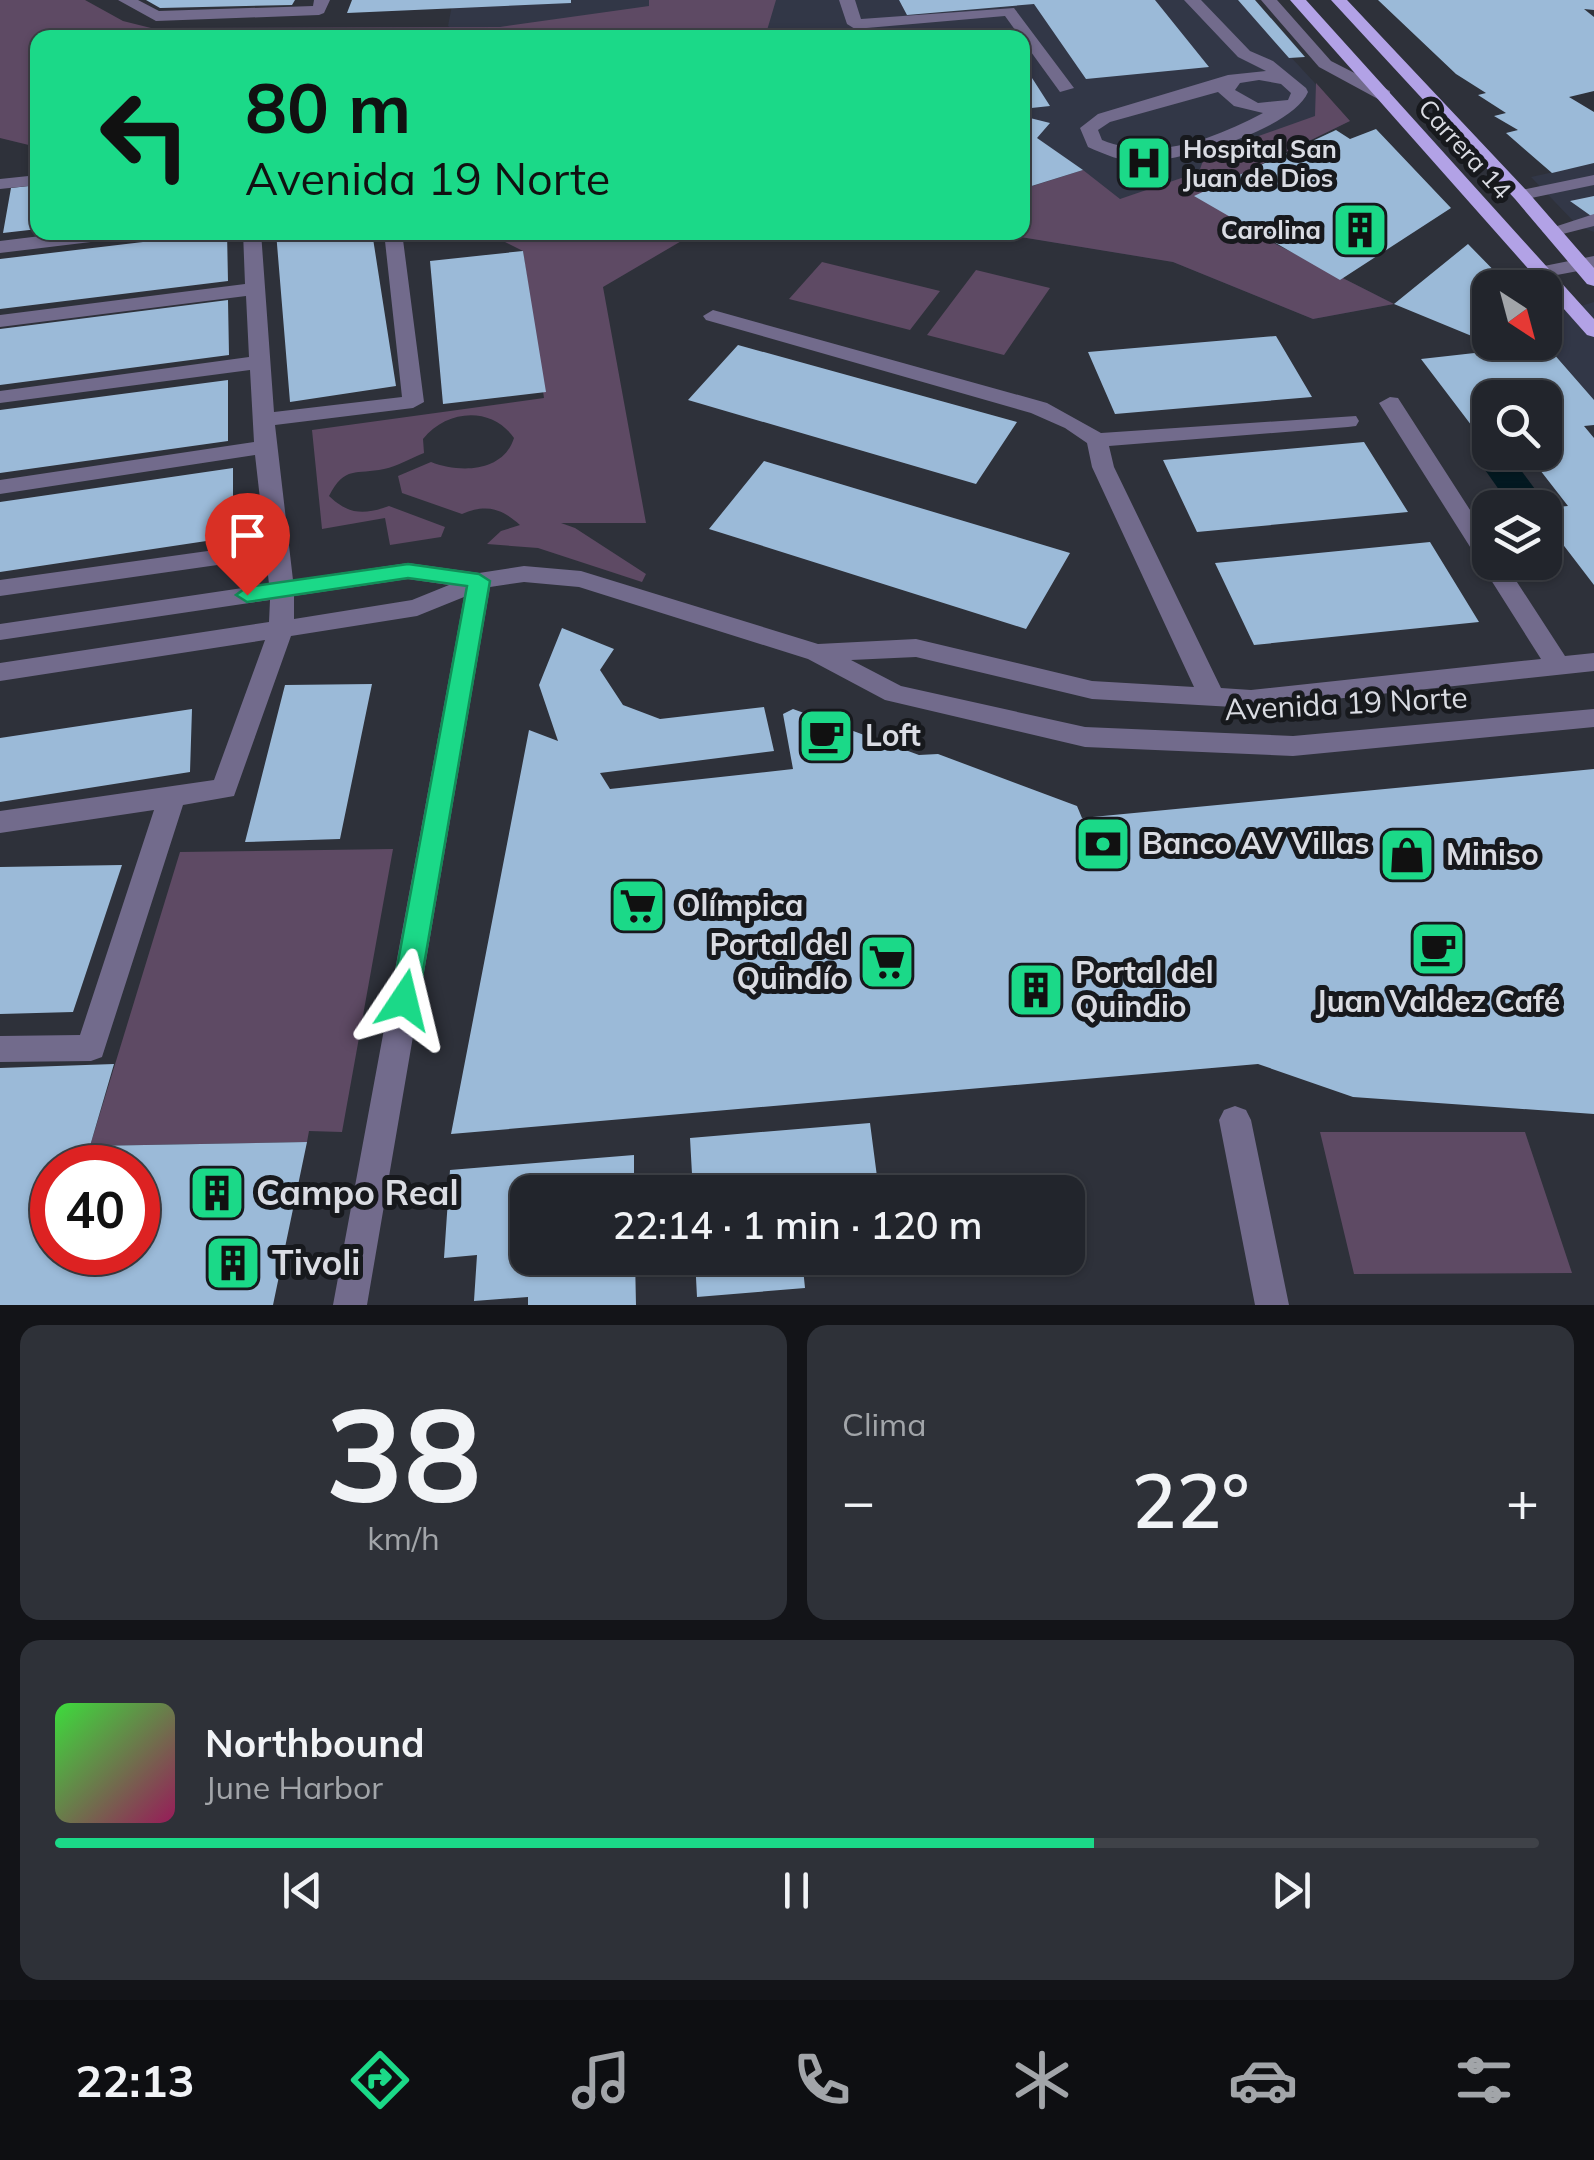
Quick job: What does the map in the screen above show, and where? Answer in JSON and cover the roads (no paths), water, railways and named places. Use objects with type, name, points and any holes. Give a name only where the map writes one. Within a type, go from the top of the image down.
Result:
[{"type":"main road","name":"Carrera 14","points":[[1298,0],[1539,270]]},
{"type":"main road","name":"Carrera 14","points":[[1339,0],[1590,270]]},
{"type":"main road","name":"Carrera 14","points":[[1562,295],[1594,331]]},
{"type":"street","points":[[126,0],[156,16],[320,5]]},
{"type":"street","points":[[847,0],[854,24],[1009,11],[1023,30]]},
{"type":"street","points":[[1174,0],[1194,2],[1244,54],[1267,64],[1296,86],[1300,98],[1262,123],[1146,156],[1118,154],[1094,143],[1089,128],[1104,118],[1245,76],[1286,80]]},
{"type":"street","points":[[1269,0],[1325,64],[1384,95]]},
{"type":"street","points":[[875,22],[882,30]]},
{"type":"street","points":[[1030,39],[1066,88]]},
{"type":"street","points":[[1244,54],[1240,64],[1245,76]]},
{"type":"street","points":[[1227,84],[1232,98],[1242,104],[1286,107]]},
{"type":"street","points":[[1521,194],[1594,180]]},
{"type":"street","points":[[0,184],[30,181]]},
{"type":"street","points":[[1551,230],[1594,220]]},
{"type":"street","points":[[0,247],[58,240]]},
{"type":"street","points":[[0,822],[224,789],[281,628],[282,590],[266,447],[252,240]]},
{"type":"street","points":[[265,420],[413,402],[394,240]]},
{"type":"street","points":[[1562,271],[1590,270]]},
{"type":"street","points":[[0,321],[254,288]]},
{"type":"street","points":[[713,316],[1038,408],[1072,423],[1096,440],[1104,467],[1212,697]]},
{"type":"street","points":[[0,398],[261,362]]},
{"type":"street","points":[[1390,403],[1472,531]]},
{"type":"street","points":[[1096,440],[1348,421]]},
{"type":"street","points":[[0,487],[266,447]]},
{"type":"street","points":[[0,588],[276,549]]},
{"type":"street","name":"Avenida 19 Norte","points":[[0,632],[408,571],[479,581]]},
{"type":"street","name":"Avenida 19 Norte","points":[[0,672],[417,608],[479,581],[524,574],[581,579],[818,653],[894,694],[1101,738],[1292,746],[1594,718]]},
{"type":"street","points":[[1503,580],[1558,665]]},
{"type":"street","points":[[350,1305],[479,581]]},
{"type":"street","name":"Avenida 19 Norte","points":[[818,653],[916,648],[1092,690],[1251,698],[1594,662]]},
{"type":"street","points":[[0,1049],[91,1048],[172,796]]},
{"type":"street","points":[[1236,1120],[1272,1305]]},
{"type":"place","name":"Hospital San Juan de Dios","points":[[1144,163]]},
{"type":"place","name":"Carolina","points":[[1360,230]]},
{"type":"place","name":"Loft","points":[[826,736]]},
{"type":"place","name":"Banco AV Villas","points":[[1103,844]]},
{"type":"place","name":"Miniso","points":[[1407,855]]},
{"type":"place","name":"Olímpica","points":[[638,906]]},
{"type":"place","name":"Juan Valdez Café","points":[[1438,949]]},
{"type":"place","name":"Portal del Quindío","points":[[887,962]]},
{"type":"place","name":"Portal del Quindio","points":[[1036,990]]},
{"type":"place","name":"Campo Real","points":[[217,1193]]},
{"type":"place","name":"Tivoli","points":[[233,1263]]}]
